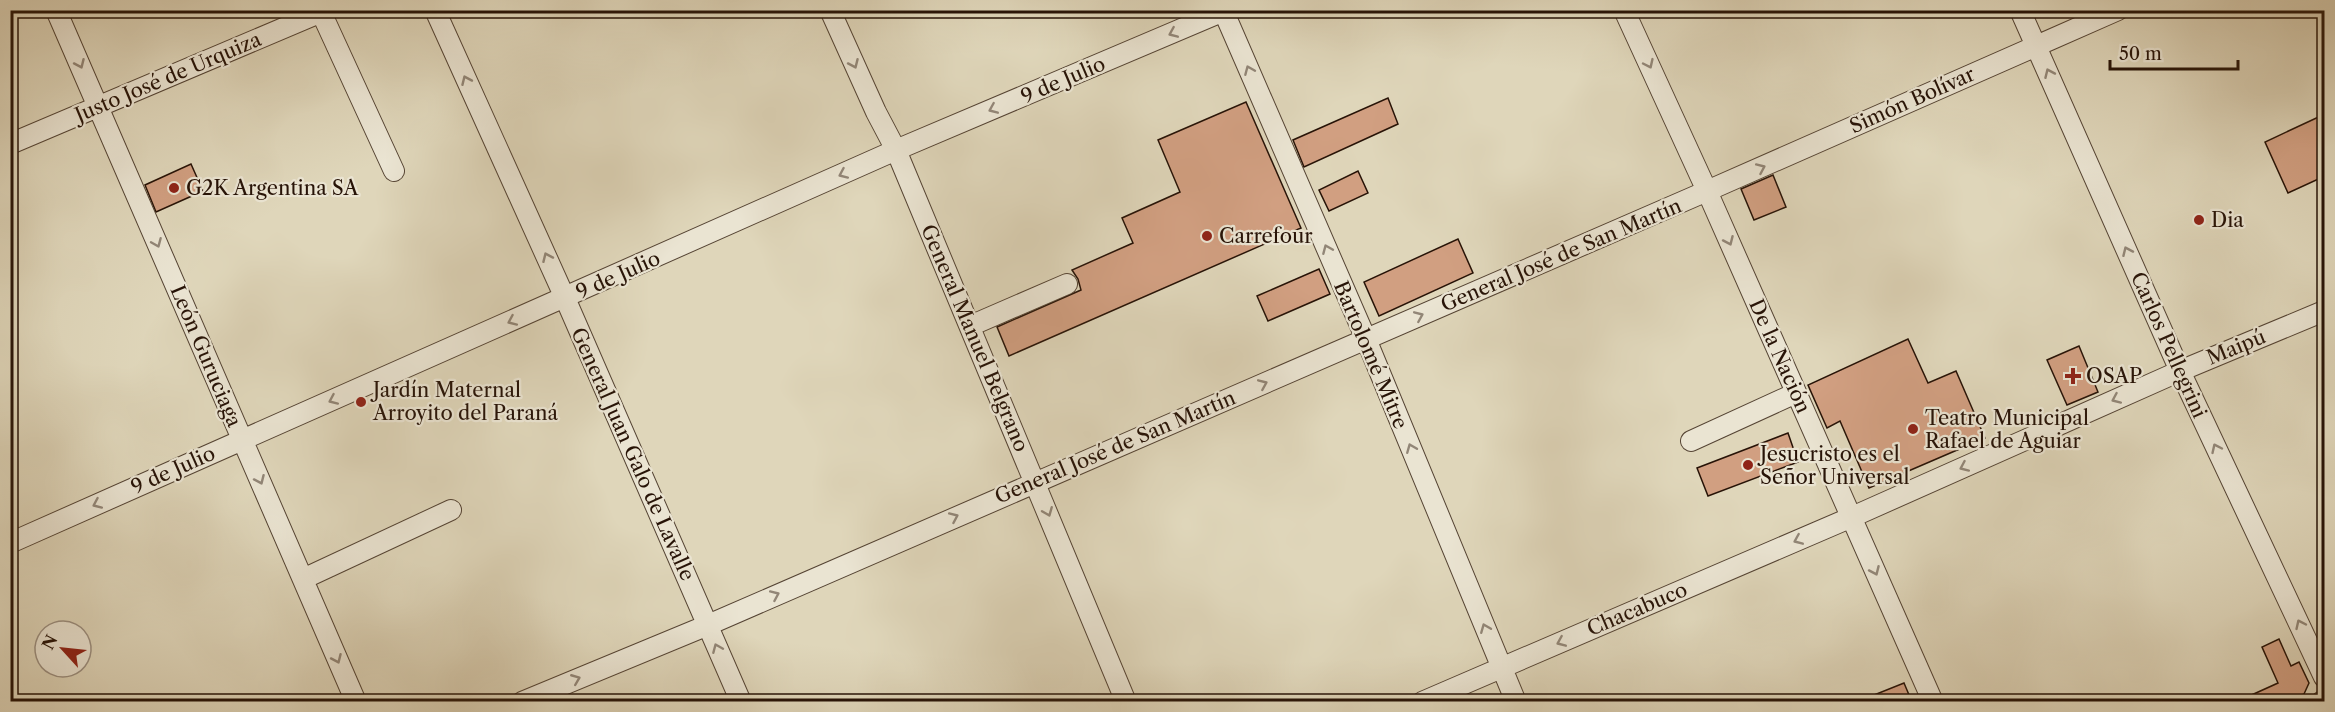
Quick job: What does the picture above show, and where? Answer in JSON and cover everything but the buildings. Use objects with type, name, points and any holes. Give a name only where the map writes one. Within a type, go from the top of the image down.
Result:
[{"type":"street","name":"León Guruciaga","points":[[56,10],[356,702]]},
{"type":"street","name":"General Juan Galo de Lavalle","points":[[435,10],[565,298],[741,702]]},
{"type":"street","name":"General Manuel Belgrano","points":[[830,10],[876,112],[896,150],[1126,702]]},
{"type":"street","name":"De la Nación","points":[[1624,10],[1707,191],[1933,702]]},
{"type":"street","name":"Carlos Pellegrini","points":[[2020,10],[2180,370],[2325,677]]},
{"type":"street","name":"Simón Bolívar","points":[[1707,191],[2118,10]]},
{"type":"street","name":"Justo José de Urquiza","points":[[10,144],[324,11]]},
{"type":"street","points":[[324,11],[394,171]]},
{"type":"street","name":"9 de Julio","points":[[10,543],[896,150],[1224,11]]},
{"type":"street","name":"Bartolomé Mitre","points":[[1224,11],[1365,339],[1516,702]]},
{"type":"street","name":"General José de San Martín","points":[[522,702],[708,625],[1707,191]]},
{"type":"street","points":[[970,326],[1067,284]]},
{"type":"street","name":"Maipú","points":[[1852,517],[2180,370],[2325,310]]},
{"type":"street","points":[[1691,441],[1796,393]]},
{"type":"street","points":[[303,579],[451,510]]},
{"type":"street","name":"Chacabuco","points":[[1422,702],[1852,517]]},
{"type":"place","name":"G2K Argentina SA","points":[[174,188]]},
{"type":"place","name":"Dia","points":[[2199,220]]},
{"type":"place","name":"Carrefour","points":[[1207,236]]},
{"type":"place","name":"OSAP","points":[[2073,376]]},
{"type":"place","name":"Jardín Maternal Arroyito del Paraná","points":[[361,402]]},
{"type":"place","name":"Teatro Municipal Rafael de Aguiar","points":[[1913,429]]},
{"type":"place","name":"Jesucristo es el Señor Universal","points":[[1748,465]]}]
